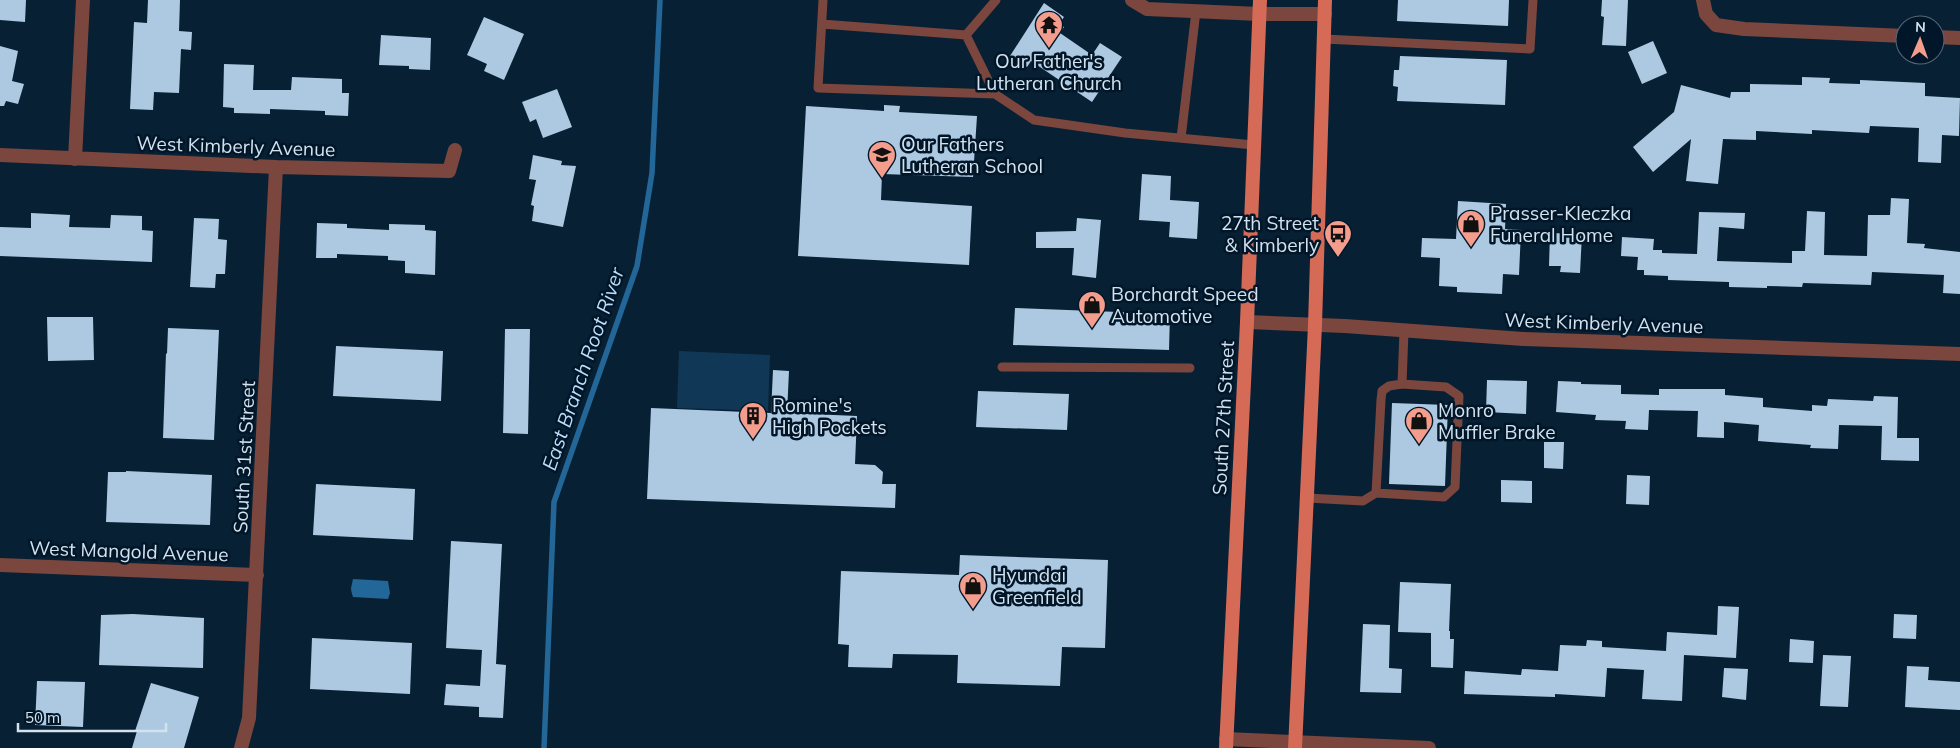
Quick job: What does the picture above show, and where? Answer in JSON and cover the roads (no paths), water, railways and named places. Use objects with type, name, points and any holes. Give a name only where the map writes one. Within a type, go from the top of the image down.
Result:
[{"type":"main road","name":"South 27th Street","points":[[1226,743],[1247,322],[1260,0]]},
{"type":"main road","points":[[1295,745],[1315,325],[1325,7]]},
{"type":"street","points":[[75,158],[83,0]]},
{"type":"street","points":[[1132,0],[1147,9],[1196,12],[1259,14],[1325,7]]},
{"type":"street","points":[[1703,0],[1706,14],[1716,25],[1744,29],[1895,36]]},
{"type":"street","points":[[1945,37],[1960,38]]},
{"type":"street","name":"West Kimberly Avenue","points":[[0,155],[449,171],[455,150]]},
{"type":"street","name":"South 31st Street","points":[[241,748],[249,718],[276,166]]},
{"type":"street","name":"West Kimberly Avenue","points":[[1247,322],[1523,339],[1960,354]]},
{"type":"street","name":"West Mangold Avenue","points":[[0,565],[257,575]]},
{"type":"street","points":[[1226,743],[1429,748]]},
{"type":"lane","points":[[823,0],[818,88],[995,94]]},
{"type":"lane","points":[[966,36],[996,0]]},
{"type":"lane","points":[[1324,39],[1530,49],[1533,0]]},
{"type":"lane","points":[[1181,138],[1196,12]]},
{"type":"lane","points":[[822,24],[966,36]]},
{"type":"lane","points":[[966,36],[995,94],[1034,120],[1124,133],[1254,145]]},
{"type":"lane","points":[[1402,384],[1404,331]]},
{"type":"lane","points":[[1002,367],[1190,368]]},
{"type":"lane","points":[[1307,498],[1363,501],[1376,493],[1444,497],[1455,487],[1458,396],[1446,387],[1402,384],[1389,386],[1382,391],[1376,493]]},
{"type":"waterway","name":"East Branch Root River","points":[[544,748],[554,502],[637,266],[652,173],[660,0]]},
{"type":"place","name":"Our Father's Lutheran Church","points":[[1049,49]]},
{"type":"place","name":"Our Fathers Lutheran School","points":[[882,179]]},
{"type":"place","name":"Prasser-Kleczka Funeral Home","points":[[1471,248]]},
{"type":"place","name":"27th Street & Kimberly","points":[[1338,258]]},
{"type":"place","name":"Borchardt Speed Automotive","points":[[1092,329]]},
{"type":"place","name":"Romine's High Pockets","points":[[753,440]]},
{"type":"place","name":"Monro Muffler Brake","points":[[1419,445]]},
{"type":"place","name":"Hyundai Greenfield","points":[[973,610]]}]
